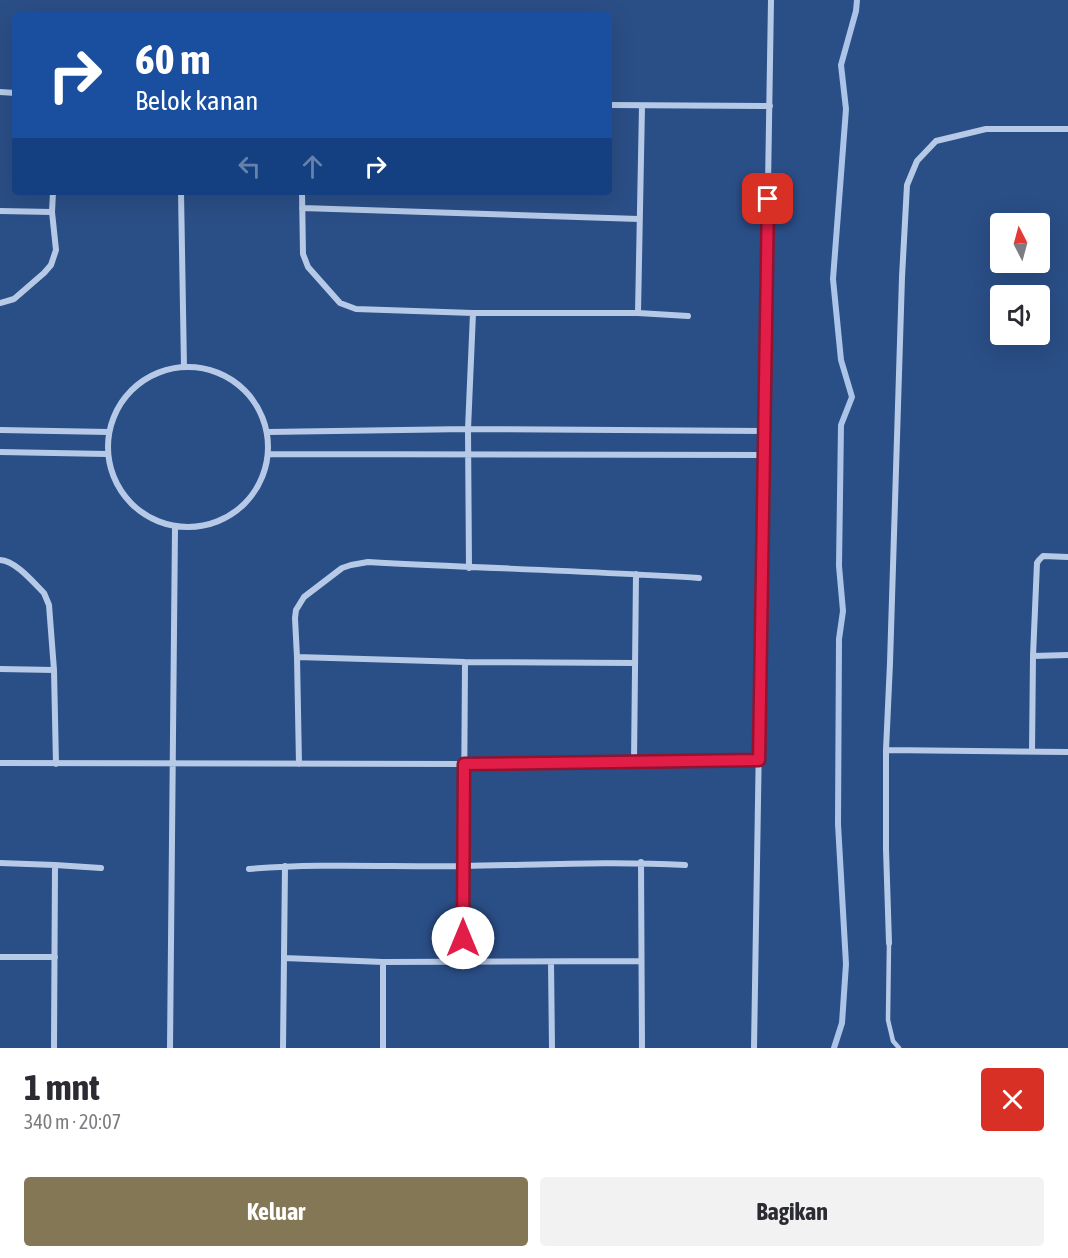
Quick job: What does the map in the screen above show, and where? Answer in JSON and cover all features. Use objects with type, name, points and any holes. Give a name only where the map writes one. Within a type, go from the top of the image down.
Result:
[{"type":"street","points":[[754,1048],[771,0]]},
{"type":"street","points":[[612,105],[770,106]]},
{"type":"street","points":[[638,313],[642,106]]},
{"type":"street","points":[[889,943],[886,750],[907,185],[917,161],[936,141],[986,129],[1068,129]]},
{"type":"street","points":[[0,303],[14,299],[51,266],[56,242],[52,212],[53,195]]},
{"type":"street","points":[[181,195],[184,367]]},
{"type":"street","points":[[302,195],[305,261],[340,303],[356,309],[473,313],[638,313],[688,316]]},
{"type":"street","points":[[302,208],[639,219]]},
{"type":"street","points":[[0,211],[52,212]]},
{"type":"street","points":[[469,568],[468,429],[473,313]]},
{"type":"street","points":[[184,367],[222,374],[252,397],[268,432],[269,454],[254,495],[219,522],[175,527],[141,514],[118,488],[107,454],[109,432],[123,399],[150,376],[184,367]]},
{"type":"street","points":[[268,432],[468,429],[765,431]]},
{"type":"street","points":[[0,430],[109,432]]},
{"type":"street","points":[[0,452],[107,454]]},
{"type":"street","points":[[269,454],[764,455]]},
{"type":"street","points":[[170,1048],[175,527]]},
{"type":"street","points":[[1032,751],[1033,656],[1038,560],[1043,556],[1068,557]]},
{"type":"street","points":[[0,560],[13,564],[44,593],[49,606],[54,670],[56,764]]},
{"type":"street","points":[[299,764],[294,618],[299,603],[304,597],[342,568],[368,562],[699,578]]},
{"type":"street","points":[[634,763],[636,574]]},
{"type":"street","points":[[1033,656],[1068,655]]},
{"type":"street","points":[[297,657],[465,662],[635,663]]},
{"type":"street","points":[[463,962],[465,662]]},
{"type":"street","points":[[0,669],[54,670]]},
{"type":"street","points":[[886,750],[1068,752]]},
{"type":"street","points":[[0,763],[464,764],[759,760]]},
{"type":"street","points":[[641,862],[642,1048]]},
{"type":"street","points":[[249,869],[285,866],[464,866],[641,862],[685,865]]},
{"type":"street","points":[[0,863],[101,868]]},
{"type":"street","points":[[54,1048],[55,865]]},
{"type":"street","points":[[283,1048],[285,866]]},
{"type":"street","points":[[0,957],[55,957]]},
{"type":"street","points":[[284,958],[383,962],[641,961]]},
{"type":"street","points":[[383,962],[383,1048]]},
{"type":"street","points":[[551,962],[552,1048]]},
{"type":"lane","points":[[889,943],[888,1020],[893,1041],[898,1048]]},
{"type":"waterway","points":[[834,1048],[842,1023],[846,964],[838,824],[839,639],[843,611],[839,566],[841,425],[852,397],[841,360],[833,279],[846,109],[841,65],[857,0]]},
{"type":"route","points":[[463,938],[464,764],[759,760],[768,199]]}]
